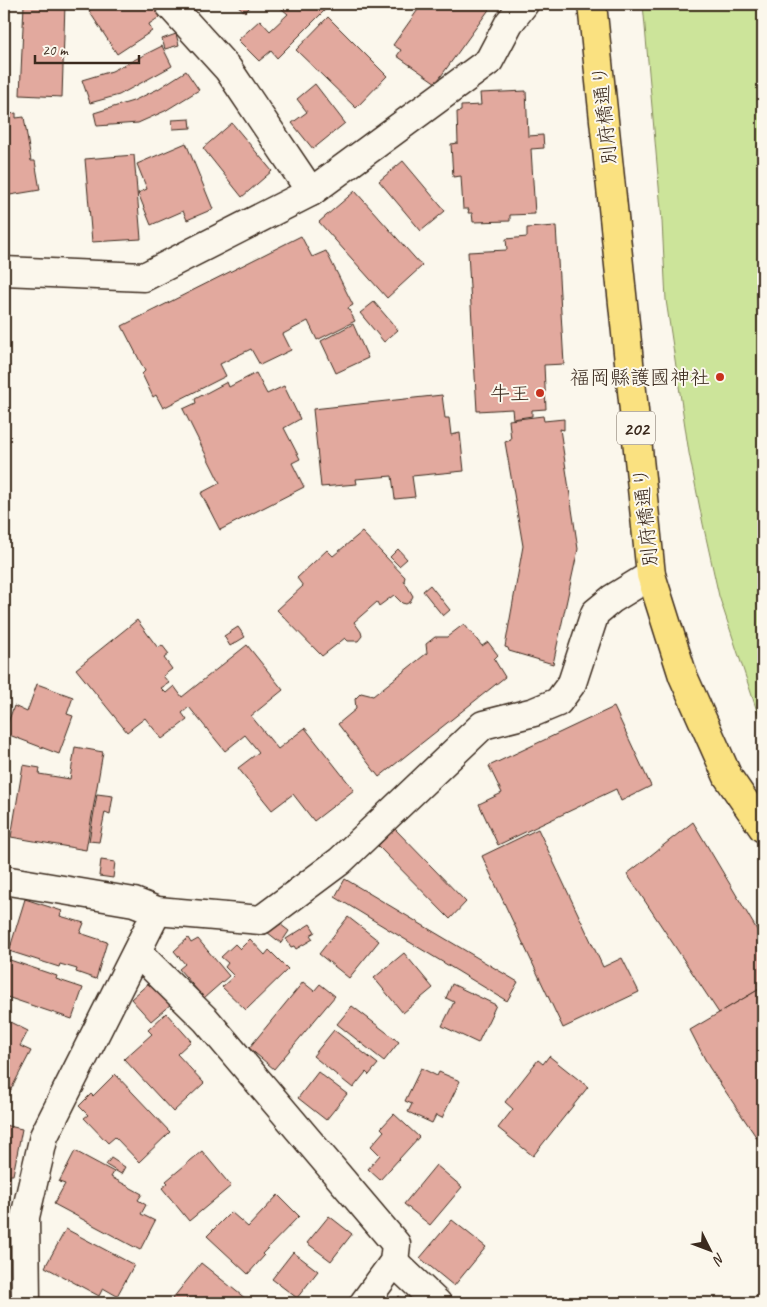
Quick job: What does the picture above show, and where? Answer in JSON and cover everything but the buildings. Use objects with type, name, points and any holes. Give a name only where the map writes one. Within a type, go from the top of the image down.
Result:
[{"type":"highway","name":"別府橋通り","points":[[592,4],[651,575],[683,676],[728,777],[763,828]]},
{"type":"street","points":[[169,4],[228,69],[310,192]]},
{"type":"street","points":[[4,271],[144,277],[310,192],[489,61],[509,23],[524,4]]},
{"type":"street","points":[[4,880],[134,902],[157,911],[261,920],[340,861],[483,725],[534,712],[558,702],[572,683],[594,613],[612,599],[651,575]]},
{"type":"street","points":[[26,1303],[25,1217],[44,1136],[157,911]]},
{"type":"street","points":[[137,952],[206,1020],[396,1244],[394,1262],[364,1303]]},
{"type":"street","points":[[394,1262],[437,1303]]},
{"type":"green space","name":"福岡縣護國神社","points":[[643,4],[763,4],[763,729],[719,596],[689,453],[666,300],[662,221]]},
{"type":"place","name":"福岡縣護國神社","points":[[720,377]]},
{"type":"place","name":"牛王","points":[[540,393]]}]
